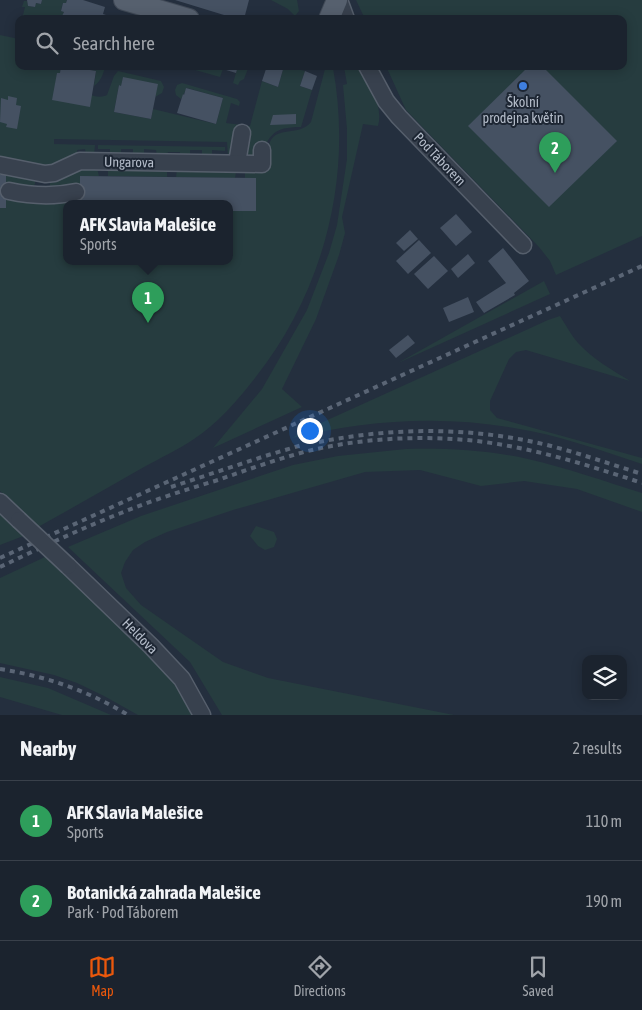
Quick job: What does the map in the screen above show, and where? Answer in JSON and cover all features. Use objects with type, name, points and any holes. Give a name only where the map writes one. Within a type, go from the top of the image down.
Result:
[{"type":"main road","points":[[124,0],[175,15]]},
{"type":"main road","points":[[331,15],[338,0]]},
{"type":"street","points":[[338,0],[344,15]]},
{"type":"street","name":"Pod Táborem","points":[[370,70],[386,101],[399,117],[524,245]]},
{"type":"street","points":[[237,163],[242,133]]},
{"type":"street","name":"Ungarova","points":[[45,174],[80,161],[237,163],[262,157]]},
{"type":"street","points":[[0,165],[45,174],[43,196]]},
{"type":"street","points":[[9,191],[43,196],[59,196],[76,192]]},
{"type":"street","name":"Heldova","points":[[0,502],[151,646],[182,680],[198,708]]},
{"type":"green space","points":[[42,0],[67,0],[66,3],[63,3],[61,10],[64,12],[63,15],[23,15],[25,7],[22,7],[24,1],[27,1],[28,6],[34,7],[36,3],[41,4]]},
{"type":"green space","points":[[271,0],[297,0],[299,11],[296,15]]},
{"type":"green space","points":[[356,0],[642,0],[642,236],[556,275],[550,261],[539,247],[406,110],[388,70],[627,70],[627,15],[363,15]]},
{"type":"green space","points":[[0,35],[15,38],[15,70],[60,70],[60,73],[57,73],[81,90],[95,96],[107,95],[114,76],[118,71],[161,81],[164,87],[162,93],[155,97],[157,84],[123,78],[121,86],[119,85],[114,112],[151,119],[153,109],[216,124],[223,98],[187,88],[181,99],[176,95],[175,90],[177,85],[182,83],[237,99],[240,102],[239,106],[231,103],[226,123],[250,126],[262,81],[278,87],[283,70],[301,70],[305,71],[300,86],[312,90],[301,127],[291,127],[278,131],[270,138],[259,157],[252,157],[246,153],[250,131],[236,132],[232,152],[228,156],[227,142],[54,139],[54,144],[95,145],[94,155],[86,154],[85,149],[77,150],[78,156],[54,167],[0,158]]},
{"type":"green space","points":[[90,70],[104,70],[101,78],[94,86],[96,71]]},
{"type":"green space","points":[[195,70],[223,70],[220,77]]},
{"type":"green space","points":[[237,70],[247,70],[244,79],[238,85],[233,83]]},
{"type":"green space","points":[[325,70],[333,70],[338,109],[339,150],[335,191],[327,231],[315,270],[299,308],[279,344],[242,395],[203,433],[182,447],[38,527],[0,491],[0,208],[6,208],[6,197],[80,198],[80,200],[63,200],[63,265],[233,265],[233,211],[256,211],[256,178],[245,178],[245,171],[269,170],[269,146],[271,139],[275,135],[306,127],[311,122]]},
{"type":"green space","points":[[345,70],[362,70],[371,87],[379,110],[378,126],[363,124],[342,217],[345,233],[339,255],[316,319],[282,389],[302,407],[213,448],[262,389],[307,310],[329,253],[337,225],[347,159],[347,129],[343,85],[347,84]]},
{"type":"green space","points":[[98,145],[225,147],[225,151],[212,150],[212,157],[202,155],[202,150],[190,150],[190,156],[180,155],[180,152],[168,152],[167,155],[157,155],[156,150],[144,149],[144,155],[133,155],[133,149],[121,149],[121,155],[110,155],[110,149],[98,149]]},
{"type":"green space","points":[[82,168],[97,168],[99,176],[80,176],[80,186],[50,188],[50,180]]},
{"type":"green space","points":[[177,169],[204,170],[205,172],[236,172],[235,178],[176,177]]},
{"type":"green space","points":[[108,170],[167,171],[167,177],[108,176]]},
{"type":"green space","points":[[0,171],[35,180],[35,184],[32,187],[6,182],[6,175],[0,175]]},
{"type":"green space","points":[[544,281],[550,294],[398,363]]},
{"type":"green space","points":[[560,316],[573,337],[584,349],[630,381],[526,350],[516,352],[509,359],[490,401],[490,410],[497,418],[642,458],[642,464],[579,443],[514,428],[486,424],[430,421],[375,423],[292,438],[312,427]]},
{"type":"green space","points":[[406,449],[452,449],[483,452],[543,463],[642,493],[642,512],[577,489],[524,481],[481,486],[420,470],[365,472],[233,510],[167,532],[133,550],[125,562],[121,573],[126,588],[141,605],[223,662],[268,678],[454,715],[222,715],[190,662],[68,547],[141,516],[293,465],[338,456]]},
{"type":"green space","points":[[0,509],[26,535],[0,545]]},
{"type":"green space","points":[[256,526],[274,532],[277,539],[274,547],[265,550],[258,546],[250,536]]},
{"type":"green space","points":[[45,557],[148,652],[177,686],[193,713],[192,715],[138,715],[77,683],[54,675],[0,663],[0,578]]},
{"type":"green space","points":[[0,677],[48,688],[111,715],[62,715],[0,697]]},
{"type":"building","points":[[27,0],[42,0],[41,4],[36,3],[35,7],[28,6]]},
{"type":"building","points":[[67,0],[83,0],[105,7],[103,14],[106,15],[62,15],[64,12],[61,11],[63,3],[66,3]]},
{"type":"building","points":[[175,0],[249,0],[245,15],[224,15]]},
{"type":"building","points":[[60,70],[96,71],[90,107],[52,100],[57,73],[60,73]]},
{"type":"building","points":[[226,70],[237,70],[236,73]]},
{"type":"building","points":[[266,70],[283,70],[278,87],[262,81]]},
{"type":"building","points":[[525,70],[546,70],[617,141],[549,207],[468,126]]},
{"type":"building","points":[[305,71],[317,76],[312,90],[300,86]]},
{"type":"building","points":[[123,77],[158,84],[151,119],[114,112],[119,85],[121,86]]},
{"type":"building","points":[[186,88],[223,98],[216,124],[177,113]]},
{"type":"building","points":[[8,96],[17,98],[16,105],[21,106],[17,129],[6,127],[7,124],[0,122],[1,98],[8,100]]},
{"type":"building","points":[[296,114],[296,124],[270,125],[273,115]]},
{"type":"building","points":[[0,175],[6,175],[6,208],[0,208]]},
{"type":"building","points":[[80,176],[256,178],[256,211],[233,211],[233,200],[80,200]]},
{"type":"building","points":[[456,214],[472,232],[456,246],[440,228]]},
{"type":"building","points":[[410,230],[418,239],[404,251],[396,243]]},
{"type":"building","points":[[419,240],[431,253],[408,274],[396,261]]},
{"type":"building","points":[[503,248],[529,281],[514,293],[515,295],[484,313],[476,302],[506,283],[488,261]]},
{"type":"building","points":[[468,254],[475,263],[458,278],[451,269]]},
{"type":"building","points":[[434,256],[448,271],[428,289],[414,274]]},
{"type":"building","points":[[468,297],[474,312],[449,322],[443,308]]},
{"type":"building","points":[[408,335],[415,343],[396,358],[389,350]]},
{"type":"railway","points":[[0,558],[642,266]]},
{"type":"railway","points":[[319,442],[376,434],[433,431],[462,432],[519,439],[547,445],[642,474]]},
{"type":"railway","points":[[0,567],[75,532],[181,491],[304,452],[368,441],[434,438],[498,444],[581,464],[642,483]]},
{"type":"railway","points":[[171,487],[302,445]]},
{"type":"railway","points":[[0,669],[50,680],[98,699],[128,715]]},
{"type":"place","name":"Školní prodejna květin","points":[[523,86]]},
{"type":"place","name":"Botanická zahrada Malešice","points":[[555,173]]},
{"type":"place","name":"AFK Slavia Malešice","points":[[148,323]]}]
